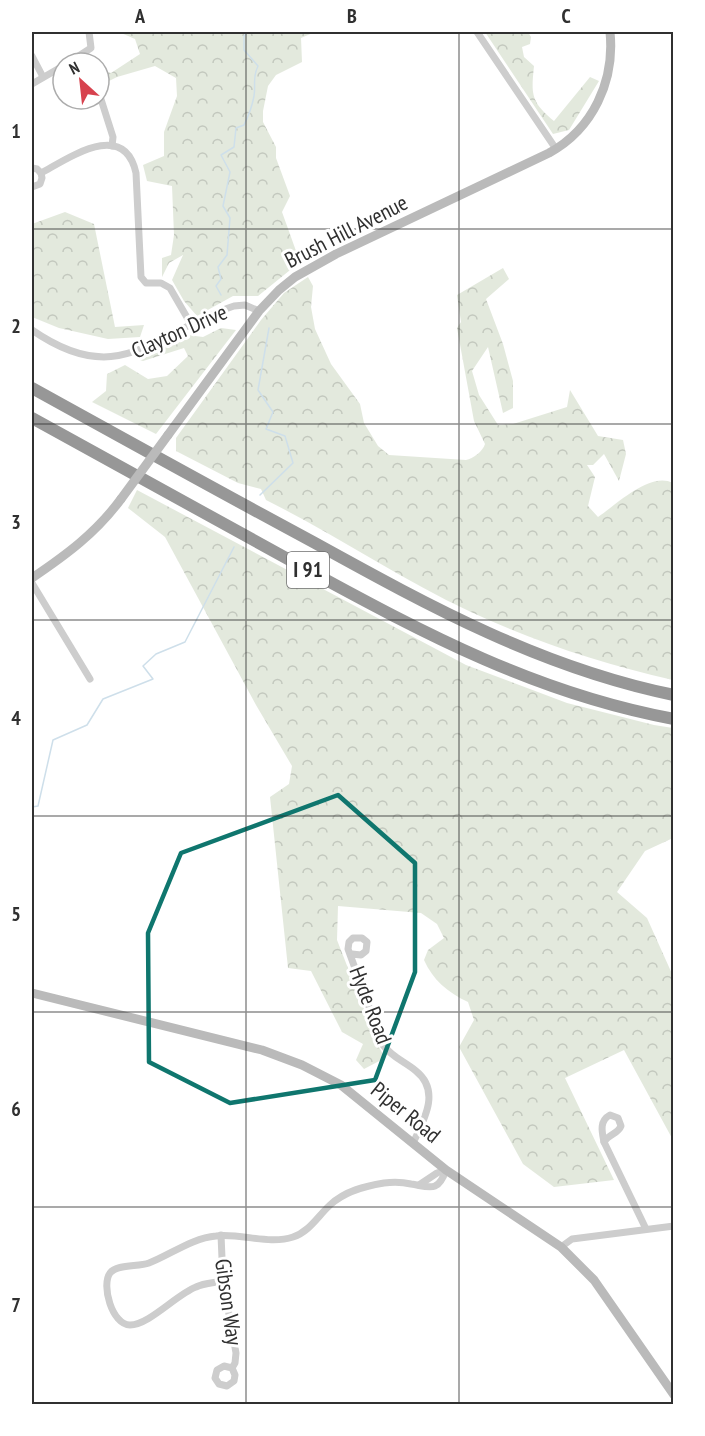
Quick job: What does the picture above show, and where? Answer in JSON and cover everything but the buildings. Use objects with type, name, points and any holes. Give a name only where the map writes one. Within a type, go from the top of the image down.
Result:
[{"type":"highway","name":"I 91","points":[[32,388],[375,576],[478,629],[575,669],[636,687],[674,695]]},
{"type":"highway","name":"I 91","points":[[32,418],[361,599],[457,648],[515,674],[575,695],[674,719]]},
{"type":"street","points":[[87,51],[92,42],[89,32]]},
{"type":"street","points":[[477,32],[556,149]]},
{"type":"street","name":"Brush Hill Avenue","points":[[32,578],[85,540],[102,522],[259,312],[279,290],[312,266],[556,149],[580,128],[602,94],[610,62],[610,32]]},
{"type":"street","points":[[32,56],[43,77]]},
{"type":"street","points":[[32,84],[51,73]]},
{"type":"street","points":[[104,111],[112,137],[112,146]]},
{"type":"street","points":[[41,173],[92,147],[112,146],[127,154],[136,170],[142,278],[147,283],[161,283],[170,288],[192,326]]},
{"type":"street","points":[[32,168],[38,169],[42,178],[40,184],[32,187]]},
{"type":"street","name":"Clayton Drive","points":[[32,330],[72,351],[107,358],[142,350],[221,311],[240,305],[251,307],[259,312]]},
{"type":"street","points":[[32,583],[90,680]]},
{"type":"street","name":"Hyde Road","points":[[352,954],[383,1045],[393,1057],[416,1071],[429,1089],[428,1112],[413,1143]]},
{"type":"street","name":"Piper Road","points":[[32,993],[286,1058],[341,1085],[446,1170],[561,1247],[594,1280],[674,1395]]},
{"type":"street","points":[[604,1142],[646,1229]]},
{"type":"street","points":[[223,1281],[196,1287],[142,1322],[130,1325],[120,1322],[114,1316],[107,1284],[110,1273],[117,1268],[140,1266],[203,1238],[221,1235],[287,1239],[304,1231],[337,1199],[357,1189],[392,1182],[427,1188],[435,1186],[442,1180],[446,1170]]},
{"type":"street","points":[[561,1247],[572,1239],[674,1226]]},
{"type":"street","name":"Gibson Way","points":[[221,1235],[223,1281],[236,1348],[236,1360],[232,1368]]},
{"type":"highlighted area","points":[[338,795],[415,863],[415,972],[375,1080],[230,1103],[149,1062],[148,933],[181,853]]},
{"type":"green space","points":[[119,32],[315,32],[301,38],[302,62],[276,75],[268,86],[263,122],[276,147],[276,158],[290,196],[282,212],[300,262],[258,296],[233,296],[197,316],[184,301],[172,280],[183,255],[169,263],[162,277],[162,258],[171,255],[174,235],[172,186],[147,181],[143,165],[164,156],[164,132],[177,96],[176,78],[155,66],[111,80],[111,73],[140,54],[135,39]]},
{"type":"green space","points":[[485,32],[528,32],[531,37],[530,44],[522,47],[524,57],[534,66],[534,97],[554,121],[590,77],[599,81],[569,130],[553,134]]},
{"type":"green space","points":[[65,212],[94,224],[115,327],[144,325],[140,337],[108,339],[59,328],[32,317],[32,224]]},
{"type":"green space","points":[[503,268],[509,279],[486,299],[503,344],[513,381],[513,408],[503,413],[488,347],[472,371],[479,395],[498,425],[513,424],[567,407],[570,390],[598,436],[623,440],[626,454],[619,481],[604,454],[593,465],[587,465],[595,477],[588,506],[598,517],[644,485],[664,481],[673,483],[673,680],[570,651],[471,612],[419,586],[266,500],[261,489],[238,483],[176,451],[176,438],[261,320],[284,293],[308,277],[313,286],[311,307],[315,329],[331,364],[360,404],[364,423],[378,446],[389,455],[466,460],[472,458],[485,444],[474,421],[457,328],[461,322],[457,295]]},
{"type":"green space","points":[[221,328],[236,330],[156,434],[92,402],[106,391],[107,374],[125,365],[148,379],[167,376],[188,356],[184,348],[143,361],[137,359],[188,335],[203,337]]},
{"type":"green space","points":[[137,490],[466,665],[567,703],[673,728],[673,838],[645,851],[617,892],[647,918],[673,976],[673,1140],[624,1050],[565,1078],[614,1180],[554,1187],[523,1164],[459,1047],[474,1020],[468,1002],[442,985],[424,960],[428,950],[444,938],[437,924],[421,913],[338,906],[337,940],[385,1058],[364,1069],[356,1060],[363,1044],[342,1032],[311,971],[288,968],[270,797],[289,784],[292,766],[256,705],[165,537],[128,508]]},
{"type":"waterway","points":[[221,295],[216,286],[221,279],[218,267],[227,255],[230,218],[223,206],[230,172],[221,155],[234,147],[236,128],[244,125],[255,92],[258,66],[244,50],[244,36],[248,32]]},
{"type":"waterway","points":[[260,495],[293,463],[285,436],[266,429],[273,412],[258,390],[269,328]]},
{"type":"waterway","points":[[32,807],[38,806],[53,740],[87,725],[103,699],[153,679],[143,666],[156,654],[185,642],[234,547]]}]
